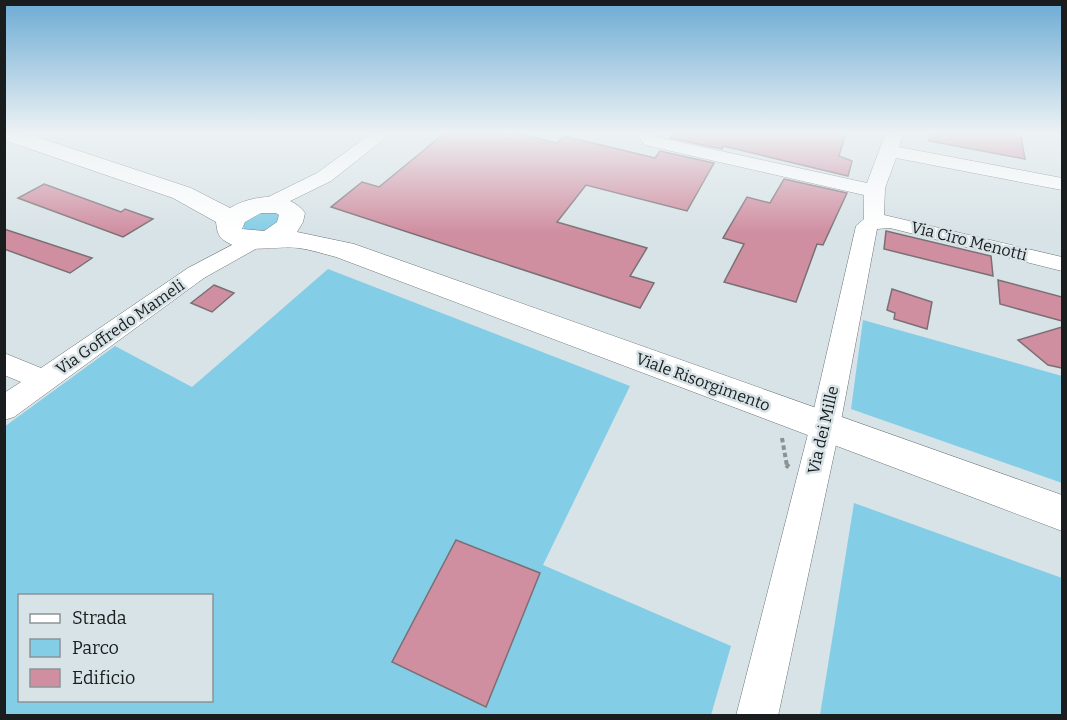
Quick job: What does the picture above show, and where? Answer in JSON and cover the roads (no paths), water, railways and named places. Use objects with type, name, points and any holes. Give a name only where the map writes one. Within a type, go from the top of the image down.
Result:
[{"type":"street","name":"Viale Risorgimento","points":[[101,166],[182,193],[278,211],[344,250]]},
{"type":"street","points":[[278,211],[283,231],[246,234],[239,213],[278,211],[339,166]]},
{"type":"street","points":[[761,166],[875,191]]},
{"type":"street","name":"Via dei Mille","points":[[757,716],[825,426],[867,226],[875,221],[872,211],[875,191],[884,166]]},
{"type":"street","name":"Via dei Mille","points":[[990,166],[1062,184]]},
{"type":"street","name":"Viale Risorgimento","points":[[182,193],[227,217],[246,234],[299,240],[344,250],[1062,513]]},
{"type":"street","name":"Via Ciro Menotti","points":[[875,221],[890,222],[1062,264]]},
{"type":"street","name":"Via Goffredo Mameli","points":[[4,409],[196,273],[246,234]]},
{"type":"street","name":"Via Goffredo Mameli","points":[[4,363],[44,381]]}]
